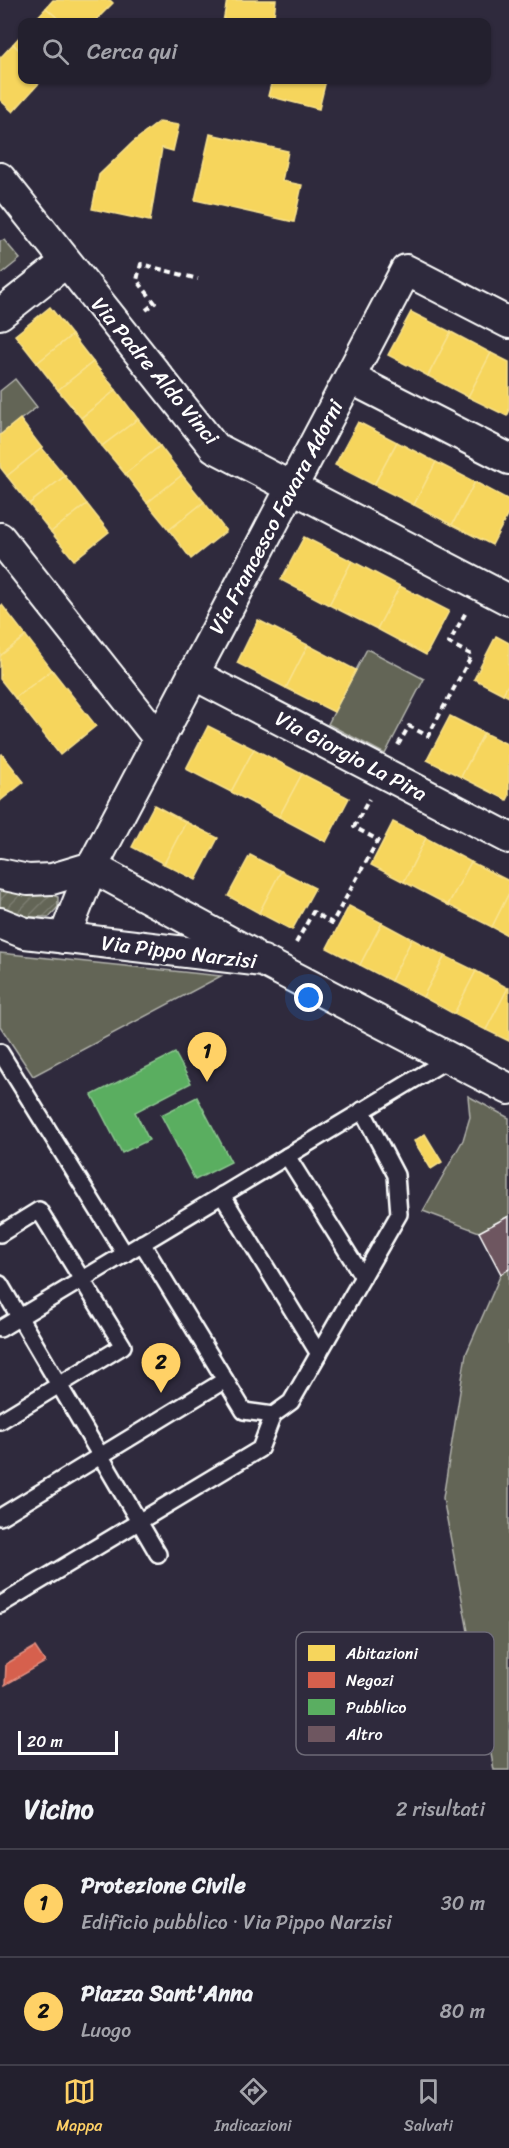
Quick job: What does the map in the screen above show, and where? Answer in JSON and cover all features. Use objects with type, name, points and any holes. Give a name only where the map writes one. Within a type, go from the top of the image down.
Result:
[{"type":"street","name":"Via Padre Aldo Vinci","points":[[0,178],[214,447],[509,600]]},
{"type":"street","points":[[0,314],[66,262]]},
{"type":"street","name":"Via Francesco Favara Adorni","points":[[64,938],[92,867],[406,270],[509,323]]},
{"type":"street","points":[[350,378],[509,459]]},
{"type":"street","points":[[0,538],[159,739]]},
{"type":"street","name":"Via Giorgio La Pira","points":[[194,674],[509,838]]},
{"type":"street","points":[[0,874],[28,880],[52,879],[92,867],[272,965]]},
{"type":"street","name":"Via Pippo Narzisi","points":[[0,923],[26,933],[272,965],[509,1089]]},
{"type":"lane","points":[[0,1052],[125,1254]]},
{"type":"lane","points":[[0,1329],[450,1058]]},
{"type":"lane","points":[[0,1605],[260,1449],[273,1415],[291,1402],[399,1214],[396,1175],[362,1110]]},
{"type":"lane","points":[[287,1156],[363,1277]]},
{"type":"lane","points":[[222,1195],[319,1354]]},
{"type":"lane","points":[[0,1234],[39,1210],[123,1346],[0,1421]]},
{"type":"lane","points":[[142,1243],[244,1411],[273,1415]]},
{"type":"lane","points":[[0,1284],[158,1554]]},
{"type":"lane","points":[[0,1517],[225,1380]]},
{"type":"path","points":[[119,330],[154,303],[137,280],[141,264],[198,279]]},
{"type":"path","points":[[448,698],[472,655],[449,643],[481,585]]},
{"type":"path","points":[[272,965],[313,912],[332,923],[378,840]]},
{"type":"green space","points":[[4,240],[20,259],[0,275],[0,241]]},
{"type":"green space","points":[[15,379],[37,407],[0,435],[0,391]]},
{"type":"green space","points":[[367,649],[424,679],[385,754],[328,724]]},
{"type":"green space","points":[[0,887],[21,893],[53,895],[58,897],[58,907],[49,917],[12,914],[0,908]]},
{"type":"green space","points":[[0,953],[221,976],[33,1076],[0,1026]]},
{"type":"green space","points":[[468,1096],[509,1118],[509,1216],[479,1232],[423,1211],[463,1140],[470,1117]]},
{"type":"green space","points":[[509,1269],[509,1770],[494,1770],[491,1755],[494,1755],[494,1632],[468,1632],[443,1498],[466,1354],[501,1274]]},
{"type":"building: Abitazioni","points":[[53,0],[110,0],[113,3],[98,18],[57,18],[46,8]]},
{"type":"building: Abitazioni","points":[[227,0],[276,0],[274,18],[224,18]]},
{"type":"building: Abitazioni","points":[[46,8],[57,18],[37,18]]},
{"type":"building: Abitazioni","points":[[18,38],[18,49],[13,44]]},
{"type":"building: Abitazioni","points":[[13,44],[18,49],[18,84],[38,84],[13,112],[0,100],[0,58]]},
{"type":"building: Abitazioni","points":[[271,84],[325,84],[319,109],[268,96]]},
{"type":"building: Abitazioni","points":[[159,122],[179,125],[173,151],[162,148],[150,221],[92,209],[99,175],[133,142]]},
{"type":"building: Abitazioni","points":[[210,134],[288,151],[282,181],[302,185],[294,222],[195,200]]},
{"type":"building: Abitazioni","points":[[50,307],[72,335],[37,363],[15,335]]},
{"type":"building: Abitazioni","points":[[411,312],[451,332],[428,376],[388,355]]},
{"type":"building: Abitazioni","points":[[451,332],[491,353],[468,397],[428,376]]},
{"type":"building: Abitazioni","points":[[72,335],[93,362],[58,390],[37,363]]},
{"type":"building: Abitazioni","points":[[491,353],[509,362],[509,412],[507,416],[468,397]]},
{"type":"building: Abitazioni","points":[[93,362],[116,390],[81,418],[58,390]]},
{"type":"building: Abitazioni","points":[[116,390],[138,419],[102,446],[81,418]]},
{"type":"building: Abitazioni","points":[[20,419],[42,448],[7,476],[0,467],[0,435]]},
{"type":"building: Abitazioni","points":[[138,419],[160,446],[125,474],[102,446]]},
{"type":"building: Abitazioni","points":[[358,422],[397,442],[374,485],[335,465]]},
{"type":"building: Abitazioni","points":[[397,442],[436,462],[414,505],[374,485]]},
{"type":"building: Abitazioni","points":[[160,446],[182,475],[147,503],[125,474]]},
{"type":"building: Abitazioni","points":[[42,448],[65,476],[29,504],[7,476]]},
{"type":"building: Abitazioni","points":[[436,462],[475,482],[452,525],[414,505]]},
{"type":"building: Abitazioni","points":[[182,475],[204,502],[169,530],[147,503]]},
{"type":"building: Abitazioni","points":[[65,476],[87,504],[51,532],[29,504]]},
{"type":"building: Abitazioni","points":[[475,482],[509,500],[509,512],[492,545],[452,525]]},
{"type":"building: Abitazioni","points":[[204,502],[226,531],[191,559],[169,530]]},
{"type":"building: Abitazioni","points":[[87,504],[109,532],[74,560],[51,532]]},
{"type":"building: Abitazioni","points":[[304,537],[352,561],[329,605],[281,580]]},
{"type":"building: Abitazioni","points":[[352,561],[400,586],[377,629],[329,605]]},
{"type":"building: Abitazioni","points":[[400,586],[449,611],[426,655],[377,629]]},
{"type":"building: Abitazioni","points":[[2,605],[26,636],[0,656],[0,606]]},
{"type":"building: Abitazioni","points":[[258,620],[308,645],[286,688],[237,663]]},
{"type":"building: Abitazioni","points":[[26,636],[52,670],[15,698],[0,679],[0,656]]},
{"type":"building: Abitazioni","points":[[496,636],[509,643],[509,683],[503,694],[474,679]]},
{"type":"building: Abitazioni","points":[[308,645],[356,670],[334,712],[286,688]]},
{"type":"building: Abitazioni","points":[[52,670],[96,726],[60,755],[15,698]]},
{"type":"building: Abitazioni","points":[[509,683],[509,697],[503,694]]},
{"type":"building: Abitazioni","points":[[450,716],[484,733],[461,777],[427,760]]},
{"type":"building: Abitazioni","points":[[208,726],[254,749],[231,792],[186,769]]},
{"type":"building: Abitazioni","points":[[484,733],[509,745],[509,796],[507,800],[461,777]]},
{"type":"building: Abitazioni","points":[[254,749],[302,774],[279,817],[231,792]]},
{"type":"building: Abitazioni","points":[[2,754],[24,782],[0,801],[0,756]]},
{"type":"building: Abitazioni","points":[[302,774],[349,798],[326,842],[279,817]]},
{"type":"building: Abitazioni","points":[[154,805],[186,822],[164,864],[132,847]]},
{"type":"building: Abitazioni","points":[[186,822],[218,838],[196,880],[164,864]]},
{"type":"building: Abitazioni","points":[[393,822],[426,838],[404,882],[371,865]]},
{"type":"building: Abitazioni","points":[[426,838],[471,862],[448,905],[404,882]]},
{"type":"building: Abitazioni","points":[[250,855],[281,871],[259,913],[228,896]]},
{"type":"building: Abitazioni","points":[[471,862],[509,881],[509,893],[492,927],[448,905]]},
{"type":"building: Abitazioni","points":[[281,871],[315,888],[292,930],[259,913]]},
{"type":"building: Abitazioni","points":[[509,893],[509,936],[492,927]]},
{"type":"building: Abitazioni","points":[[349,906],[382,923],[360,965],[327,948]]},
{"type":"building: Abitazioni","points":[[382,923],[412,939],[391,981],[360,965]]},
{"type":"building: Abitazioni","points":[[412,939],[445,956],[423,997],[391,981]]},
{"type":"building: Abitazioni","points":[[445,956],[476,971],[454,1014],[423,997]]},
{"type":"building: Abitazioni","points":[[476,971],[508,988],[486,1030],[454,1014]]},
{"type":"building: Abitazioni","points":[[509,988],[509,1041],[486,1030]]},
{"type":"building: Abitazioni","points":[[425,1134],[442,1162],[431,1169],[414,1141]]},
{"type":"building: Negozi","points":[[35,1647],[45,1662],[5,1685],[6,1664]]},
{"type":"building: Pubblico","points":[[175,1053],[191,1083],[135,1112],[149,1140],[122,1153],[92,1095]]},
{"type":"building: Pubblico","points":[[197,1097],[231,1162],[195,1180],[161,1115]]},
{"type":"building: Altro","points":[[509,1216],[509,1269],[501,1274],[479,1232]]},
{"type":"place","name":"Protezione Civile","points":[[207,1082]]},
{"type":"place","name":"Piazza Sant'Anna","points":[[161,1393]]}]
